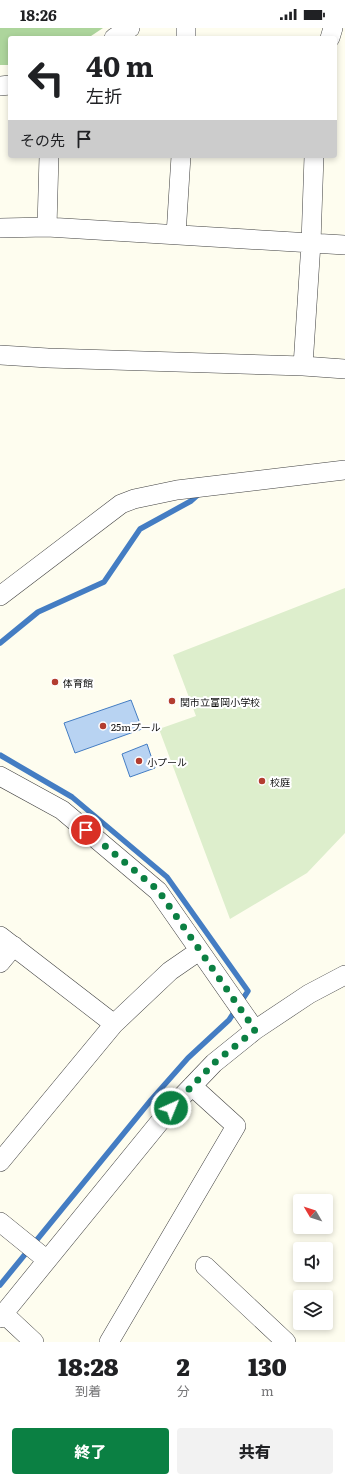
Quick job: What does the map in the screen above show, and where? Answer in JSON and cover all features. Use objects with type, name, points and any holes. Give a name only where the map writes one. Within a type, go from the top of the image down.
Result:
[{"type":"street","points":[[117,36],[130,28]]},
{"type":"street","points":[[48,227],[50,158]]},
{"type":"street","points":[[176,235],[180,158]]},
{"type":"street","points":[[304,366],[312,243],[314,158]]},
{"type":"street","points":[[0,228],[48,227],[345,245]]},
{"type":"street","points":[[0,355],[304,366],[345,369]]},
{"type":"street","points":[[0,596],[121,504],[134,499],[177,490],[345,470]]},
{"type":"street","points":[[0,776],[62,810],[158,890],[255,1030]]},
{"type":"street","points":[[0,963],[7,941],[114,1024]]},
{"type":"street","points":[[0,1162],[114,1024],[170,971],[199,951]]},
{"type":"street","points":[[34,1342],[2,1316],[166,1114],[214,1063],[255,1030],[309,994],[345,974]]},
{"type":"street","points":[[109,1342],[236,1126],[192,1086]]},
{"type":"street","points":[[0,1222],[47,1260]]},
{"type":"street","points":[[205,1266],[286,1342]]},
{"type":"green space","points":[[0,28],[103,28],[91,36],[8,36],[8,65],[0,65]]},
{"type":"green space","name":"校庭","points":[[345,588],[345,833],[307,873],[230,919],[159,729],[196,716],[173,655]]},
{"type":"water","name":"25mプール","points":[[131,700],[142,729],[75,753],[64,723]]},
{"type":"water","name":"小プール","points":[[147,744],[155,768],[130,777],[122,754]]},
{"type":"waterway","points":[[0,643],[38,612],[104,582],[140,529],[191,501],[200,493]]},
{"type":"waterway","points":[[0,755],[72,797],[167,877],[248,991],[229,1020],[188,1058],[151,1100],[0,1285]]},
{"type":"place","name":"体育館","points":[[55,682]]},
{"type":"place","name":"関市立富岡小学校","points":[[172,701]]},
{"type":"place","name":"25mプール","points":[[103,726]]},
{"type":"place","name":"小プール","points":[[139,761]]},
{"type":"place","name":"校庭","points":[[262,781]]},
{"type":"route","points":[[86,830],[158,890],[255,1030],[214,1063],[171,1108]]}]
